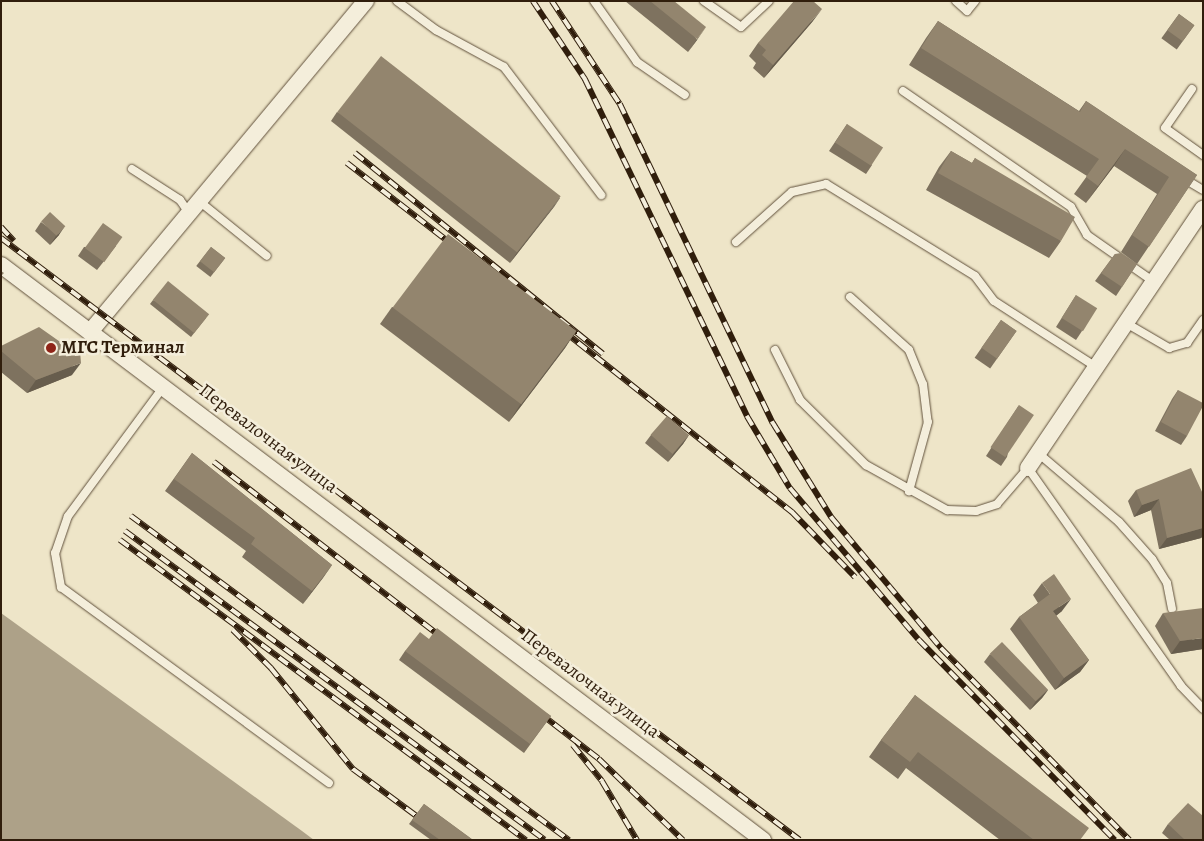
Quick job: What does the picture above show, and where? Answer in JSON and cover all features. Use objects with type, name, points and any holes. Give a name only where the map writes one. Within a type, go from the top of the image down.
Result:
[{"type":"street","points":[[90,332],[366,1]]},
{"type":"street","points":[[1028,468],[1203,209]]},
{"type":"street","name":"Перевалочная улица","points":[[1,264],[763,840]]},
{"type":"lane","points":[[397,1],[436,30],[504,67],[600,195]]},
{"type":"lane","points":[[594,1],[637,62],[684,95]]},
{"type":"lane","points":[[704,1],[741,28],[769,1]]},
{"type":"lane","points":[[956,1],[968,11],[975,1]]},
{"type":"lane","points":[[1192,89],[1165,128],[1203,155]]},
{"type":"lane","points":[[902,91],[1071,207],[1087,234],[1154,282]]},
{"type":"lane","points":[[132,169],[194,207],[267,256]]},
{"type":"lane","points":[[1178,174],[1203,190]]},
{"type":"lane","points":[[736,242],[792,192],[826,184],[975,276],[994,301],[1096,367]]},
{"type":"lane","points":[[850,298],[908,350],[923,384],[928,422],[909,491]]},
{"type":"lane","points":[[1126,323],[1169,348],[1187,344],[1203,320]]},
{"type":"lane","points":[[775,350],[800,400],[866,465],[909,491],[947,510],[976,511],[997,504],[1028,468],[1181,686],[1203,709]]},
{"type":"lane","points":[[164,386],[68,516],[56,553],[61,587],[330,783]]},
{"type":"lane","points":[[1038,453],[1119,522],[1152,559],[1167,583],[1172,609]]},
{"type":"shaded area","points":[[1,613],[302,831],[314,840],[1,840]]},
{"type":"building","points":[[650,1],[674,1],[706,27],[697,39]]},
{"type":"building","points":[[794,1],[813,1],[822,9],[773,65],[762,55],[766,50],[758,43]]},
{"type":"building","points":[[1179,14],[1194,25],[1183,41],[1167,30]]},
{"type":"building","points":[[938,21],[1080,112],[1086,101],[1197,175],[1149,247],[1132,235],[1169,177],[1125,149],[1098,186],[1086,177],[1099,159],[921,48]]},
{"type":"building","points":[[381,56],[561,196],[517,252],[337,112]]},
{"type":"building","points":[[847,124],[883,147],[871,166],[835,142]]},
{"type":"building","points":[[951,151],[972,163],[975,158],[1075,217],[1061,241],[938,173]]},
{"type":"building","points":[[50,212],[65,226],[56,236],[41,222]]},
{"type":"building","points":[[103,223],[122,237],[104,262],[85,248]]},
{"type":"building","points":[[448,234],[577,331],[521,404],[393,307]]},
{"type":"building","points":[[211,247],[225,258],[214,272],[200,261]]},
{"type":"building","points":[[1121,253],[1137,264],[1122,287],[1101,273],[1115,254]]},
{"type":"building","points":[[168,281],[209,314],[194,333],[153,300]]},
{"type":"building","points":[[1076,295],[1097,308],[1083,331],[1062,318]]},
{"type":"building","points":[[1001,320],[1017,331],[997,359],[981,348]]},
{"type":"building","points":[[39,327],[73,351],[80,351],[81,363],[36,380],[1,351],[1,346]]},
{"type":"building","points":[[1178,390],[1203,403],[1187,436],[1161,422]]},
{"type":"building","points":[[1019,405],[1034,415],[1005,457],[990,447]]},
{"type":"building","points":[[667,416],[689,435],[672,454],[651,435]]},
{"type":"building","points":[[192,453],[332,565],[312,591],[251,544],[255,538],[174,479]]},
{"type":"building","points":[[1191,468],[1203,494],[1203,528],[1167,538],[1159,499],[1142,505],[1136,490]]},
{"type":"building","points":[[1054,574],[1071,599],[1053,611],[1089,660],[1064,678],[1019,617],[1050,594],[1042,583]]},
{"type":"building","points":[[1203,608],[1203,638],[1180,641],[1163,613]]},
{"type":"building","points":[[437,628],[551,716],[530,744],[405,651],[420,632],[429,639]]},
{"type":"building","points":[[1002,642],[1048,689],[1036,701],[990,654]]},
{"type":"building","points":[[915,695],[1089,828],[1080,840],[1034,840],[918,752],[910,762],[881,740]]},
{"type":"building","points":[[1188,803],[1203,816],[1203,840],[1185,840],[1168,824]]},
{"type":"building","points":[[424,804],[473,840],[440,840],[412,820]]},
{"type":"railway","points":[[533,1],[585,79],[747,416],[790,488],[919,640],[1115,840]]},
{"type":"railway","points":[[552,1],[620,104],[773,423],[832,518],[941,648],[1130,840]]},
{"type":"railway","points":[[355,153],[603,354]]},
{"type":"railway","points":[[347,163],[454,246]]},
{"type":"railway","points":[[1,227],[14,241]]},
{"type":"railway","points":[[1,238],[800,840]]},
{"type":"railway","points":[[561,329],[792,512],[855,577]]},
{"type":"railway","points":[[214,462],[444,639]]},
{"type":"railway","points":[[131,516],[569,840]]},
{"type":"railway","points":[[125,531],[545,840]]},
{"type":"railway","points":[[120,540],[526,840]]},
{"type":"railway","points":[[233,630],[271,668],[353,769],[449,840]]},
{"type":"railway","points":[[537,711],[599,759],[683,840]]},
{"type":"railway","points":[[573,745],[602,781],[637,840]]},
{"type":"place","name":"МГС Терминал","points":[[51,348]]}]
